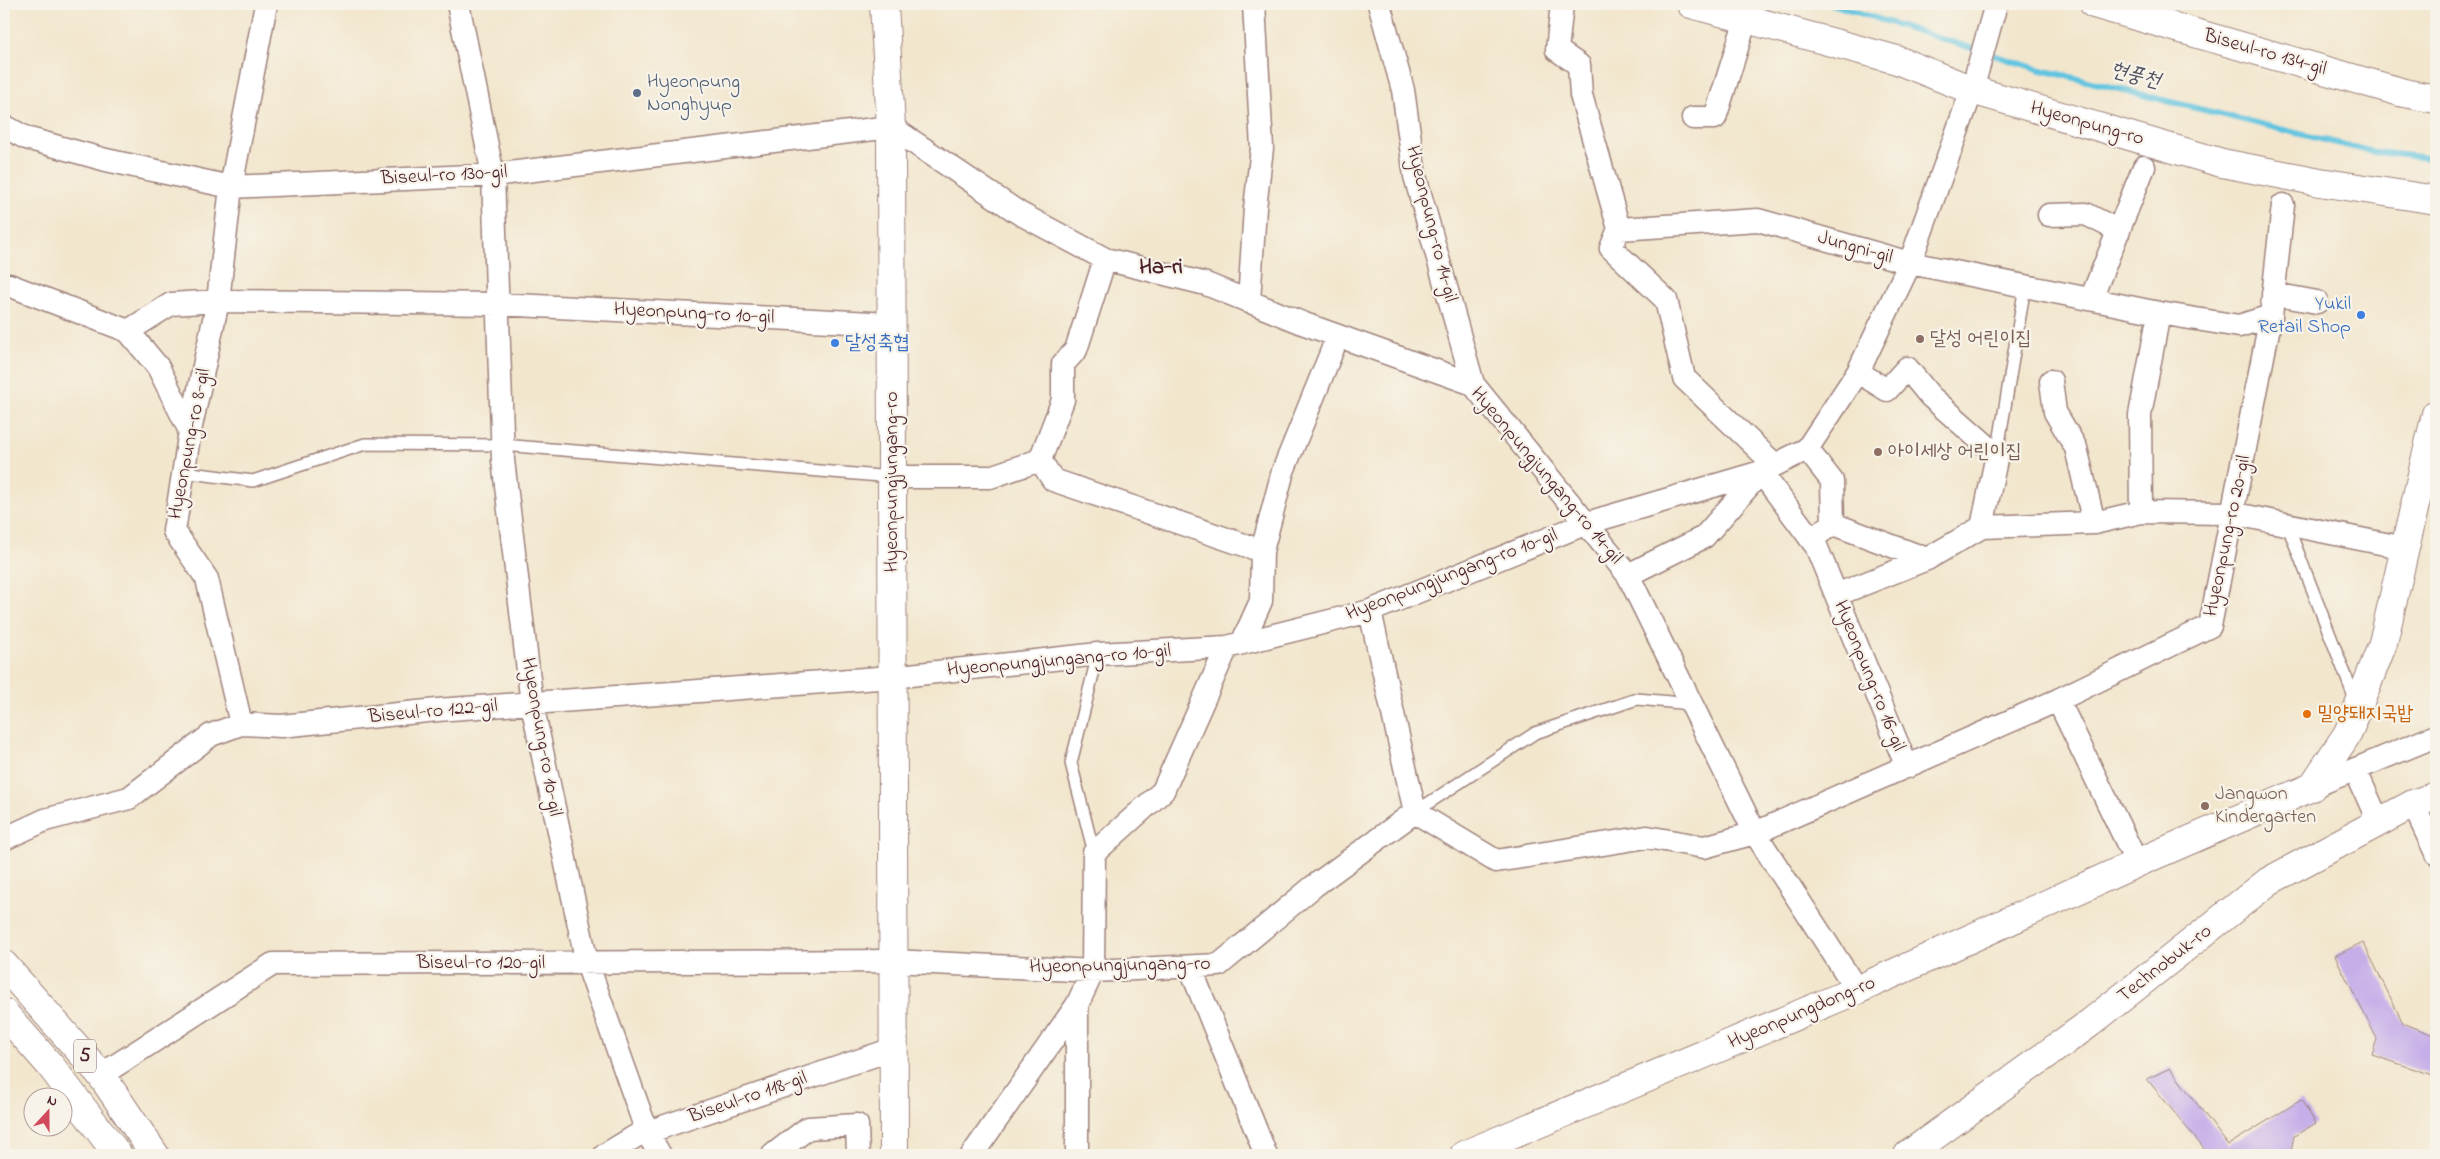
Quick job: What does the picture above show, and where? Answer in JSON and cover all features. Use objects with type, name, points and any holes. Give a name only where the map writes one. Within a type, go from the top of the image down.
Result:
[{"type":"street","name":"Hyeonpung-ro 8-gil","points":[[241,724],[207,579],[174,532],[190,431],[218,300],[231,187],[266,4]]},
{"type":"street","name":"Hyeonpung-ro 10-gil","points":[[458,4],[493,175],[502,446],[532,704],[587,962],[647,1132],[660,1155]]},
{"type":"street","name":"Hyeonpungjungang-ro","points":[[884,4],[891,127],[894,1155]]},
{"type":"street","points":[[1249,302],[1255,208],[1262,148],[1254,4]]},
{"type":"street","name":"Hyeonpung-ro 14-gil","points":[[1379,4],[1403,90],[1415,176],[1473,384]]},
{"type":"street","name":"Hyeonpung-ro 16-gil","points":[[1562,4],[1557,50],[1579,65],[1581,96],[1619,229],[1611,248],[1666,300],[1684,378],[1768,468],[1816,546],[1907,767],[1755,833]]},
{"type":"street","name":"Hyeonpung-ro","points":[[1690,4],[1897,60],[1972,90],[2222,163],[2317,181],[2436,200]]},
{"type":"street","name":"Hyeonpungjungang-ro 10-gil","points":[[892,677],[1098,654],[1234,645],[1370,611],[1587,523],[1768,468],[1807,449],[1858,372],[1910,263],[1972,90],[1996,4]]},
{"type":"street","name":"Biseul-ro 134-gil","points":[[2110,6],[2404,93],[2436,99]]},
{"type":"street","points":[[1693,118],[1715,118],[1746,19]]},
{"type":"street","name":"Biseul-ro 130-gil","points":[[4,126],[26,138],[106,160],[231,187],[493,175],[891,127]]},
{"type":"street","name":"Hyeonpungjungang-ro 14-gil","points":[[891,127],[1019,213],[1105,259],[1206,284],[1338,336],[1473,384],[1628,575],[1755,833],[1857,990]]},
{"type":"street","points":[[2091,299],[2144,167]]},
{"type":"street","name":"Hyeonpung-ro 20-gil","points":[[1907,767],[2058,700],[2210,626],[2231,513],[2249,435],[2272,305],[2283,205]]},
{"type":"street","points":[[2049,215],[2086,214],[2118,230]]},
{"type":"street","name":"Jungni-gil","points":[[1619,229],[1758,220],[1910,263],[2159,313],[2239,326],[2272,305]]},
{"type":"street","points":[[892,477],[990,478],[1040,460],[1063,400],[1063,364],[1076,350],[1105,259]]},
{"type":"street","points":[[4,285],[9,285],[128,331],[158,367],[190,431]]},
{"type":"street","points":[[128,331],[171,304],[218,300],[498,304]]},
{"type":"street","points":[[2272,305],[2317,302]]},
{"type":"street","name":"Hyeonpung-ro 10-gil","points":[[498,304],[891,324]]},
{"type":"street","points":[[2141,512],[2140,415],[2159,313]]},
{"type":"street","points":[[972,1155],[1077,1005],[1093,971],[1094,853],[1163,791],[1234,645],[1261,602],[1262,551],[1283,471],[1338,336]]},
{"type":"street","points":[[1858,372],[1887,390],[1906,368],[1930,396],[1996,455],[1982,527]]},
{"type":"street","points":[[2051,380],[2054,412],[2076,448],[2094,523]]},
{"type":"street","points":[[2312,787],[2348,733],[2382,643],[2436,414]]},
{"type":"street","points":[[1807,449],[1832,481],[1833,524]]},
{"type":"street","points":[[1040,460],[1053,480],[1262,551]]},
{"type":"street","name":"Hyeonpungjungang-ro 10-gil","points":[[1628,575],[1704,536],[1768,468]]},
{"type":"street","points":[[1836,595],[1926,558],[1982,527],[2094,523],[2141,512],[2231,513],[2405,548]]},
{"type":"street","points":[[1811,539],[1833,524]]},
{"type":"street","points":[[1833,524],[1926,558]]},
{"type":"street","points":[[1370,611],[1415,812],[1496,861],[1646,837],[1704,847],[1755,833]]},
{"type":"street","name":"Biseul-ro 122-gil","points":[[4,839],[45,820],[129,798],[211,735],[241,724],[281,726],[437,710],[892,677]]},
{"type":"street","points":[[2058,700],[2137,863]]},
{"type":"street","points":[[2312,787],[2436,736]]},
{"type":"street","points":[[2355,769],[2379,823]]},
{"type":"street","name":"Hyeonpungdong-ro","points":[[1464,1155],[1857,990],[2137,863],[2312,787]]},
{"type":"street","points":[[2424,800],[2436,853]]},
{"type":"street","name":"Technobuk-ro","points":[[1908,1155],[2090,1023],[2269,881],[2424,800]]},
{"type":"street","name":"Hyeonpungjungang-ro","points":[[893,961],[1093,971],[1190,968],[1219,965],[1314,886],[1415,812]]},
{"type":"street","name":"Biseul-ro 120-gil","points":[[101,1075],[273,964],[893,961]]},
{"type":"street","name":"5","points":[[4,965],[101,1075],[155,1155]]},
{"type":"street","points":[[1190,968],[1266,1155]]},
{"type":"street","points":[[1077,1005],[1077,1155]]},
{"type":"street","name":"5","points":[[4,1013],[50,1065],[118,1155]]},
{"type":"street","name":"Biseul-ro 118-gil","points":[[606,1155],[636,1136],[893,1049]]},
{"type":"street","points":[[773,1155],[808,1128],[836,1125],[857,1125],[858,1155]]},
{"type":"lane","points":[[1996,455],[2025,286]]},
{"type":"lane","points":[[183,472],[253,481],[365,444],[502,446],[892,477]]},
{"type":"lane","points":[[2288,524],[2358,708]]},
{"type":"lane","points":[[1094,853],[1071,763],[1098,654]]},
{"type":"lane","points":[[1415,812],[1535,733],[1636,700],[1692,704]]},
{"type":"building","points":[[2363,942],[2403,1023],[2436,1036],[2436,1076],[2372,1055],[2377,1039],[2335,956]]},
{"type":"building","points":[[2170,1068],[2228,1145],[2301,1100],[2316,1123],[2294,1136],[2290,1155],[2209,1155],[2147,1079]]},
{"type":"waterway","name":"현풍천","points":[[1831,4],[2038,69],[2369,151],[2436,159]]},
{"type":"place","name":"Hyeonpung Nonghyup","points":[[637,93]]},
{"type":"place","name":"Yukil Retail Shop","points":[[2361,315]]},
{"type":"place","name":"달성 어린이집","points":[[1920,339]]},
{"type":"place","name":"달성축협","points":[[835,343]]},
{"type":"place","name":"아이세상 어린이집","points":[[1878,452]]},
{"type":"place","name":"밀양돼지국밥","points":[[2307,714]]},
{"type":"place","name":"Jangwon Kindergarten","points":[[2205,806]]},
{"type":"district","name":"Ha-ri","points":[[1161,268]]}]
